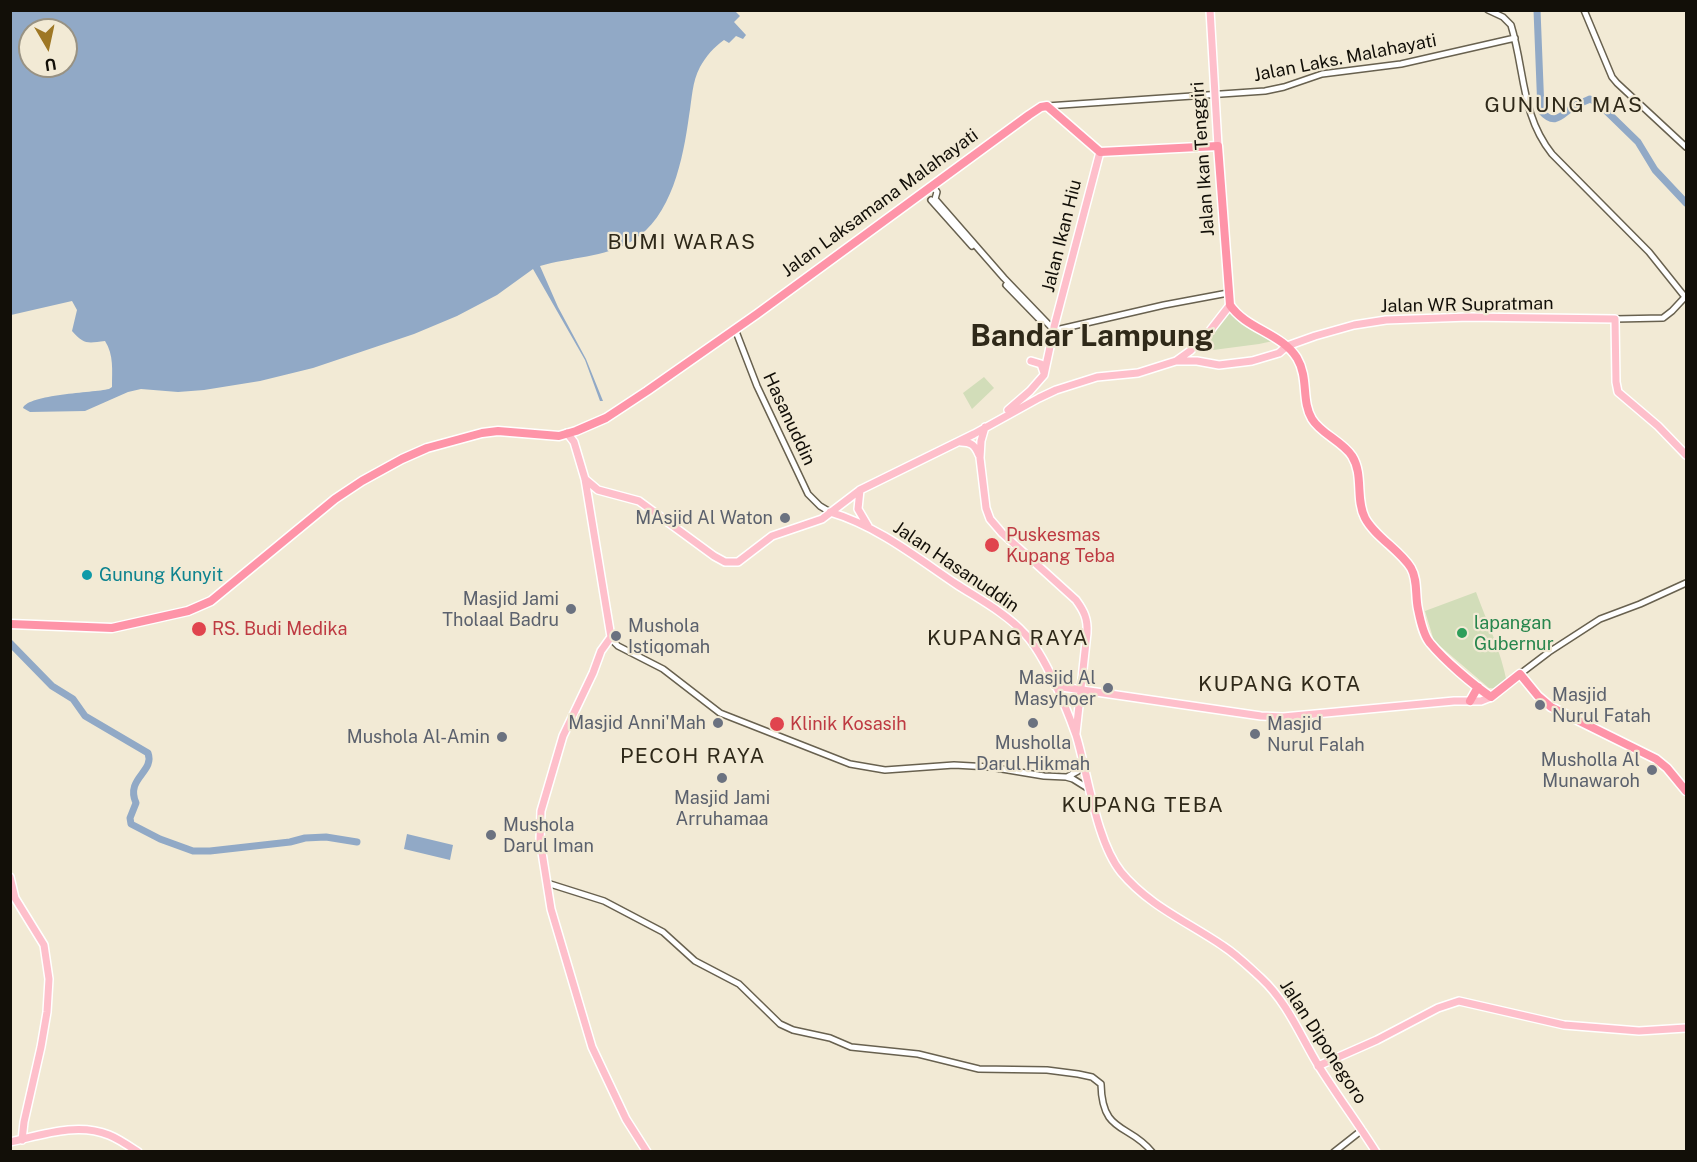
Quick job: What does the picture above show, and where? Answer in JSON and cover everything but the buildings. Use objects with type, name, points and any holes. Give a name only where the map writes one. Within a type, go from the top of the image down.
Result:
[{"type":"highway","points":[[1047,106],[1100,152],[1218,146]]},
{"type":"highway","name":"Jalan Laksamana Malahayati","points":[[569,433],[615,412],[735,329],[1041,107],[1047,106]]},
{"type":"highway","name":"Jalan Ikan Tenggiri","points":[[1218,146],[1230,305]]},
{"type":"highway","points":[[1230,305],[1238,314],[1287,346],[1303,368],[1308,409],[1312,420],[1352,456],[1356,466],[1365,519],[1412,569],[1418,611],[1429,641],[1491,697],[1520,674],[1538,696],[1551,707],[1660,762],[1686,791]]},
{"type":"highway","points":[[11,622],[100,626],[130,624],[188,610],[211,601],[315,514],[362,481],[394,463],[427,448],[482,433],[498,431],[559,436],[569,433]]},
{"type":"highway","points":[[1470,701],[1478,687]]},
{"type":"main road","name":"Jalan Ikan Tenggiri","points":[[1210,10],[1218,146]]},
{"type":"main road","name":"Jalan Ikan Hiu","points":[[1044,375],[1053,330],[1100,152]]},
{"type":"main road","points":[[585,479],[598,490],[637,501],[714,556],[732,563],[742,561],[772,536],[822,519],[860,490],[974,434],[1039,398],[1097,377],[1138,373],[1176,361],[1209,332],[1230,305]]},
{"type":"main road","name":"Jalan WR Supratman","points":[[1176,361],[1197,361],[1219,365],[1252,361],[1279,353],[1287,346],[1307,338],[1354,325],[1386,320],[1469,317],[1615,318]]},
{"type":"main road","points":[[1615,318],[1618,392],[1658,426],[1686,455]]},
{"type":"main road","points":[[997,420],[1030,391],[1044,375],[1044,368],[1041,364],[1031,361]]},
{"type":"main road","points":[[985,428],[981,441],[980,458],[990,519],[1002,533],[1067,592],[1084,612],[1087,633],[1077,708],[1076,735]]},
{"type":"main road","points":[[569,433],[585,479],[611,639],[601,651],[593,673],[567,724],[541,811],[540,840],[551,909],[595,1056],[626,1119],[647,1152]]},
{"type":"main road","points":[[974,434],[975,441],[981,441]]},
{"type":"main road","points":[[955,443],[970,443],[976,448],[980,458]]},
{"type":"main road","points":[[587,496],[598,490]]},
{"type":"main road","points":[[860,490],[858,509],[868,526]]},
{"type":"main road","name":"Jalan Hasanuddin","points":[[830,512],[868,526],[988,604],[1019,628],[1035,647],[1076,735]]},
{"type":"main road","points":[[1055,686],[1243,715],[1283,717],[1454,701],[1481,701],[1491,697]]},
{"type":"main road","points":[[1067,714],[1074,713],[1077,708]]},
{"type":"main road","name":"Jalan Diponegoro","points":[[1076,735],[1111,857],[1123,874],[1154,904],[1222,946],[1263,979],[1283,1004],[1318,1065],[1376,1152]]},
{"type":"main road","points":[[10,877],[15,898],[44,945],[49,979],[47,1012],[22,1140]]},
{"type":"main road","points":[[1318,1065],[1377,1040],[1438,1008],[1459,1001],[1564,1025],[1639,1031],[1686,1028]]},
{"type":"main road","points":[[10,1142],[60,1131],[88,1130],[107,1134],[138,1152]]},
{"type":"street","points":[[1488,10],[1507,20],[1511,25],[1529,111],[1540,140],[1649,252],[1686,296],[1663,318],[1615,318]]},
{"type":"street","points":[[1584,10],[1612,77],[1686,147]]},
{"type":"street","name":"Jalan Laks. Malahayati","points":[[1047,106],[1277,89],[1322,74],[1401,64],[1515,38]]},
{"type":"street","points":[[932,185],[937,192],[933,199]]},
{"type":"street","points":[[922,192],[933,199],[1000,278],[1053,330],[1228,293]]},
{"type":"street","name":"Hasanuddin","points":[[735,329],[757,386],[808,494],[830,512]]},
{"type":"street","points":[[1520,674],[1600,619],[1632,608],[1686,583]]},
{"type":"street","points":[[611,639],[618,646],[663,669],[720,713],[850,764],[885,770],[954,765],[982,766],[1065,777],[1090,790]]},
{"type":"street","points":[[1065,777],[1078,771],[1082,760]]},
{"type":"street","points":[[547,883],[604,900],[658,929],[676,942],[695,962],[739,984],[780,1024],[788,1028],[824,1036],[851,1047],[918,1054],[972,1068],[1006,1071],[1047,1070],[1092,1077],[1101,1084],[1103,1105],[1110,1119],[1121,1130],[1142,1141],[1152,1152]]},
{"type":"street","points":[[1334,1152],[1362,1130]]},
{"type":"green space","points":[[1229,311],[1273,341],[1190,353]]},
{"type":"green space","points":[[984,377],[994,388],[972,409],[963,393]]},
{"type":"green space","name":"lapangan Gubernur","points":[[1476,592],[1497,648],[1507,683],[1498,689],[1489,688],[1434,641],[1425,611]]},
{"type":"water","points":[[734,10],[740,16],[734,22],[746,35],[743,39],[736,36],[729,43],[724,40],[710,52],[697,73],[679,168],[666,202],[646,231],[632,241],[610,251],[540,266],[558,307],[586,359],[603,401],[600,401],[585,360],[533,269],[497,295],[457,316],[414,334],[313,368],[260,381],[204,390],[178,392],[141,389],[128,392],[85,411],[30,412],[23,408],[28,403],[48,397],[112,387],[111,357],[105,341],[87,342],[72,331],[77,310],[72,301],[11,315],[11,11]]},
{"type":"water","points":[[407,834],[453,845],[450,860],[404,849]]},
{"type":"waterway","points":[[1537,10],[1541,111],[1546,116],[1555,119],[1590,99],[1599,104],[1638,142],[1655,170],[1686,203]]},
{"type":"waterway","points":[[10,643],[52,686],[73,699],[85,716],[148,753],[148,765],[134,787],[136,803],[130,818],[131,824],[160,839],[193,851],[290,842],[305,838],[326,837],[357,842]]},
{"type":"place","name":"MAsjid Al Waton","points":[[785,518]]},
{"type":"place","name":"Puskesmas Kupang Teba","points":[[992,545]]},
{"type":"place","name":"Gunung Kunyit","points":[[87,575]]},
{"type":"place","name":"Masjid Jami Tholaal Badru","points":[[571,609]]},
{"type":"place","name":"RS. Budi Medika","points":[[199,629]]},
{"type":"place","name":"lapangan Gubernur","points":[[1462,633]]},
{"type":"place","name":"Mushola Istiqomah","points":[[616,636]]},
{"type":"place","name":"Masjid Al Masyhoer","points":[[1108,688]]},
{"type":"place","name":"Masjid Nurul Fatah","points":[[1540,705]]},
{"type":"place","name":"Masjid Anni'Mah","points":[[718,723]]},
{"type":"place","name":"Musholla Darul Hikmah","points":[[1033,723]]},
{"type":"place","name":"Klinik Kosasih","points":[[777,724]]},
{"type":"place","name":"Masjid Nurul Falah","points":[[1255,734]]},
{"type":"place","name":"Mushola Al-Amin","points":[[502,737]]},
{"type":"place","name":"Musholla Al Munawaroh","points":[[1652,770]]},
{"type":"place","name":"Masjid Jami Arruhamaa","points":[[722,778]]},
{"type":"place","name":"Mushola Darul Iman","points":[[491,835]]},
{"type":"district","name":"GUNUNG MAS","points":[[1564,106]]},
{"type":"district","name":"BUMI WARAS","points":[[682,243]]},
{"type":"district","name":"Bandar Lampung","points":[[1092,337]]},
{"type":"district","name":"KUPANG RAYA","points":[[1008,639]]},
{"type":"district","name":"KUPANG KOTA","points":[[1280,685]]},
{"type":"district","name":"PECOH RAYA","points":[[693,757]]},
{"type":"district","name":"KUPANG TEBA","points":[[1143,806]]}]
